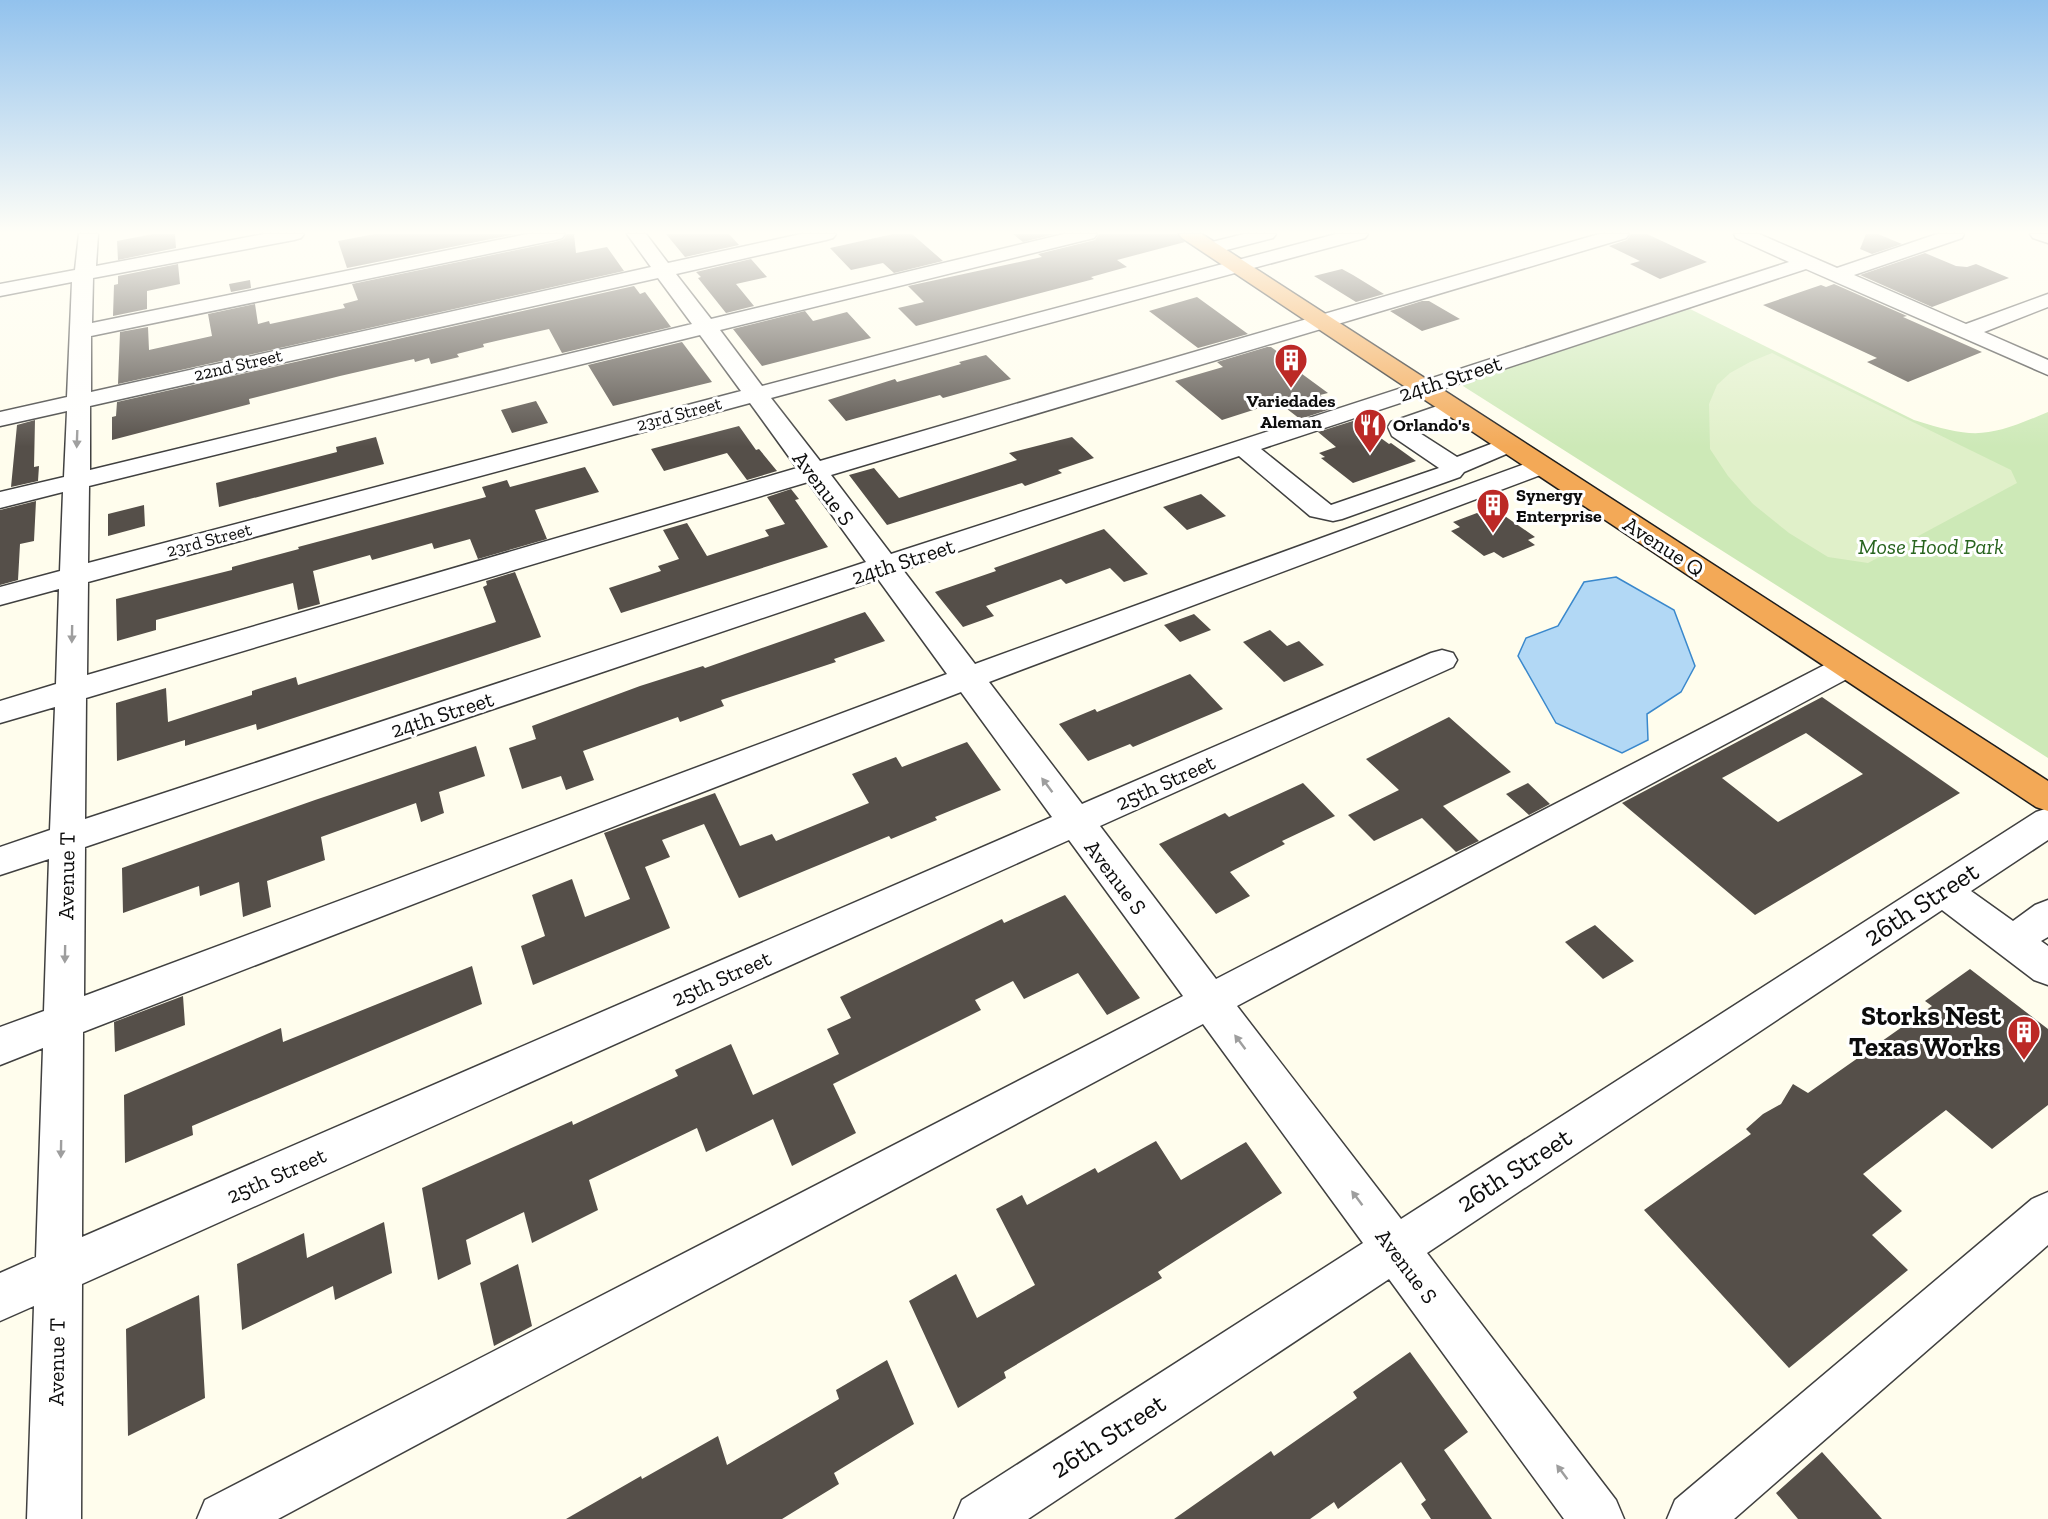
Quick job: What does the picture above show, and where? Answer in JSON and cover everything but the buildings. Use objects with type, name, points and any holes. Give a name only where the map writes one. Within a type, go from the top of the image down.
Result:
[{"type":"highway","name":"Avenue Q","points":[[1297,305],[2048,798]]},
{"type":"street","name":"Avenue T","points":[[54,1519],[70,690],[81,305]]},
{"type":"street","points":[[80,332],[211,305]]},
{"type":"street","name":"22nd Street","points":[[0,419],[510,305]]},
{"type":"street","name":"Avenue S","points":[[687,305],[1597,1519]]},
{"type":"street","points":[[0,500],[795,305]]},
{"type":"street","name":"23rd Street","points":[[0,596],[1091,305]]},
{"type":"street","points":[[0,712],[1376,305]]},
{"type":"street","name":"24th Street","points":[[0,861],[1422,387],[1676,305]]},
{"type":"street","points":[[1904,305],[2048,368]]},
{"type":"street","points":[[1965,332],[2035,305]]},
{"type":"street","points":[[1454,408],[1400,427],[1401,431],[1455,467]]},
{"type":"street","points":[[1243,447],[1319,510],[1333,513],[1451,472],[1455,467],[1509,444]]},
{"type":"street","points":[[0,1046],[967,678],[1542,466]]},
{"type":"street","name":"25th Street","points":[[0,1297],[1442,660]]},
{"type":"street","points":[[224,1519],[1847,666]]},
{"type":"street","name":"26th Street","points":[[981,1519],[2048,822]]},
{"type":"street","points":[[1943,890],[2048,968]]},
{"type":"street","points":[[2013,942],[2048,916]]},
{"type":"street","points":[[1694,1519],[2048,1215]]},
{"type":"green space","name":"Mose Hood Park","points":[[1686,307],[1914,420],[1953,431],[1982,433],[2011,427],[2048,412],[2048,758],[1463,386],[1463,383]]},
{"type":"green space","points":[[1772,353],[2011,470],[2017,483],[1868,563],[1828,557],[1789,533],[1753,504],[1728,476],[1710,449],[1709,404],[1717,385],[1730,373]]},
{"type":"water","points":[[1616,577],[1674,610],[1695,666],[1681,692],[1647,714],[1648,740],[1622,753],[1556,723],[1518,656],[1526,638],[1558,626],[1584,582]]},
{"type":"place","name":"Variedades Aleman","points":[[1291,389]]},
{"type":"place","name":"Orlando's","points":[[1370,454]]},
{"type":"place","name":"Synergy Enterprise","points":[[1493,534]]},
{"type":"place","name":"Storks Nest Texas Works","points":[[2024,1061]]}]
